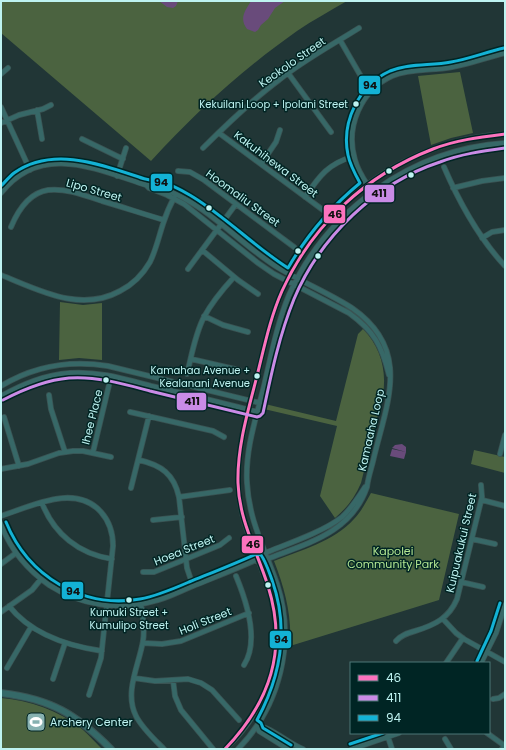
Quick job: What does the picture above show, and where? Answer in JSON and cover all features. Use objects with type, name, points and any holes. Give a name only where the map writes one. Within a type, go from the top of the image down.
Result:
[{"type":"main road","points":[[1,693],[32,698],[64,711],[90,728],[111,749]]},
{"type":"street","name":"Keokolo Street","points":[[203,148],[260,95],[288,73],[359,28]]},
{"type":"street","points":[[340,40],[370,92]]},
{"type":"street","points":[[372,192],[359,172],[354,156],[352,137],[354,119],[362,103],[370,92],[383,82],[399,74],[410,71],[457,66],[505,53]]},
{"type":"street","points":[[1,74],[8,68]]},
{"type":"street","points":[[288,73],[331,132]]},
{"type":"street","points":[[1,123],[19,115],[51,105]]},
{"type":"street","points":[[1,106],[30,170]]},
{"type":"street","points":[[37,110],[42,139]]},
{"type":"street","points":[[261,164],[276,142],[280,130]]},
{"type":"street","name":"Kakuhihewa Street","points":[[219,132],[323,210]]},
{"type":"street","points":[[225,749],[239,735],[260,705],[267,688],[274,661],[276,624],[274,606],[269,588],[244,522],[238,488],[238,471],[240,451],[270,324],[286,281],[307,247],[321,228],[346,201],[367,184],[395,167],[434,149],[484,137],[505,134]]},
{"type":"street","points":[[82,139],[123,159]]},
{"type":"street","points":[[238,749],[258,726],[268,709],[283,663],[285,624],[282,604],[277,585],[252,520],[248,501],[247,481],[248,453],[278,327],[294,285],[317,247],[328,233],[352,208],[372,192],[400,175],[437,157],[486,145],[505,143]]},
{"type":"street","points":[[117,176],[126,148]]},
{"type":"street","points":[[305,197],[317,178],[327,168],[341,160],[354,156]]},
{"type":"street","points":[[1,193],[15,178],[30,170],[50,164],[69,163],[150,185],[175,196],[164,220],[153,255],[146,267],[138,278],[128,286],[110,296],[90,301],[69,300],[1,275]]},
{"type":"street","points":[[444,167],[469,218],[482,238],[505,266]]},
{"type":"street","name":"Hoomaliu Street","points":[[178,170],[190,172],[204,180],[294,247]]},
{"type":"street","points":[[453,188],[482,181],[505,178]]},
{"type":"street","name":"Lipo Street","points":[[11,227],[16,214],[26,202],[40,193],[54,189],[72,191],[164,220]]},
{"type":"street","name":"Kamaaha Loop","points":[[175,196],[196,205],[267,260],[298,279],[357,311],[371,324],[381,340],[387,352],[391,366],[389,395],[367,484],[363,498],[355,510],[337,529],[267,559],[258,559]]},
{"type":"street","name":"Kamaaha Loop","points":[[175,196],[262,266],[286,281],[349,313],[365,325],[381,347],[386,360],[390,381]]},
{"type":"street","points":[[188,269],[236,204]]},
{"type":"street","points":[[482,238],[492,232],[505,230]]},
{"type":"street","points":[[202,250],[258,294]]},
{"type":"street","points":[[187,374],[197,333],[204,316],[214,299],[234,276]]},
{"type":"street","points":[[204,316],[227,327],[248,332]]},
{"type":"street","points":[[191,359],[239,370]]},
{"type":"street","points":[[1,386],[19,376],[41,368],[63,364],[89,364],[113,367],[260,403]]},
{"type":"street","points":[[1,396],[44,377],[88,373],[111,376],[258,412]]},
{"type":"street","name":"Ihee Place","points":[[93,452],[109,385]]},
{"type":"street","points":[[49,395],[51,409],[65,452]]},
{"type":"street","points":[[130,412],[213,431],[224,437]]},
{"type":"street","points":[[131,488],[149,416]]},
{"type":"street","points":[[4,417],[19,466]]},
{"type":"street","points":[[500,454],[505,435]]},
{"type":"street","points":[[1,469],[19,466],[65,452],[78,450],[111,457]]},
{"type":"street","points":[[139,460],[155,464],[167,474],[176,487],[182,517],[188,573],[194,586]]},
{"type":"street","name":"Kamaaha Loop","points":[[258,559],[265,553],[325,528],[337,521],[352,507],[367,484]]},
{"type":"street","name":"Kuipuakukui Street","points":[[396,641],[404,634],[432,625],[443,619],[455,603],[482,500],[481,485]]},
{"type":"street","points":[[179,498],[230,490]]},
{"type":"street","points":[[1,516],[56,498],[71,497],[81,499],[94,506],[102,513],[110,526],[113,541],[112,559],[102,651],[100,663],[89,695]]},
{"type":"street","points":[[482,500],[505,506]]},
{"type":"street","points":[[42,503],[51,521],[59,532],[69,541],[80,549],[112,559]]},
{"type":"street","points":[[154,520],[182,517]]},
{"type":"street","points":[[1,524],[16,553],[41,578],[53,587],[73,597],[106,605],[127,606],[161,599],[258,559]]},
{"type":"street","name":"Hoea Street","points":[[143,572],[154,572],[220,545],[229,538]]},
{"type":"street","points":[[472,539],[495,544]]},
{"type":"street","points":[[1,564],[16,553]]},
{"type":"street","points":[[236,576],[244,594],[249,613],[250,645],[249,655],[244,665]]},
{"type":"street","points":[[1,612],[32,590],[41,578]]},
{"type":"street","points":[[461,582],[483,587]]},
{"type":"street","points":[[141,604],[144,625],[143,642],[131,695],[134,712],[141,724],[164,749]]},
{"type":"street","points":[[481,662],[496,633],[505,605]]},
{"type":"street","points":[[9,606],[19,618],[50,637],[65,643],[102,651]]},
{"type":"street","name":"Holi Street","points":[[143,642],[162,644],[180,641],[249,613]]},
{"type":"street","points":[[443,619],[463,638],[505,662]]},
{"type":"street","points":[[7,668],[32,627]]},
{"type":"street","points":[[447,662],[463,638]]},
{"type":"street","points":[[53,680],[65,643]]},
{"type":"street","points":[[134,678],[155,681],[188,679],[202,680],[239,720]]},
{"type":"street","points":[[173,680],[175,696],[181,710],[213,749]]},
{"type":"street","points":[[493,699],[499,698],[505,694]]},
{"type":"street","points":[[250,721],[258,726],[263,726],[302,749]]},
{"type":"street","points":[[258,726],[259,731],[288,749]]},
{"type":"street","points":[[352,749],[396,734]]},
{"type":"street","points":[[488,734],[504,747]]},
{"type":"street","points":[[388,737],[392,749]]},
{"type":"street","points":[[445,739],[451,749]]},
{"type":"green space","points":[[1,1],[347,1],[303,27],[239,76],[202,109],[151,161],[1,33]]},
{"type":"green space","points":[[460,72],[473,133],[451,138],[431,145],[418,76]]},
{"type":"green space","points":[[60,302],[83,305],[102,303],[102,360],[79,358],[59,360]]},
{"type":"green space","points":[[363,329],[374,343],[381,359],[384,376],[383,394],[361,483],[350,502],[335,518],[320,496],[337,426],[264,409],[265,404],[336,421],[358,334]]},
{"type":"green space","points":[[474,450],[505,457],[505,473],[471,464]]},
{"type":"green space","name":"Kapolei Community Park","points":[[371,493],[459,514],[439,600],[290,646],[289,613],[274,561],[327,539],[346,527],[357,516]]},
{"type":"green space","name":"Archery Center","points":[[1,698],[33,704],[64,717],[82,729],[102,749],[1,749]]},
{"type":"shaded area","points":[[159,1],[178,1],[176,6],[173,8],[167,7]]},
{"type":"shaded area","points":[[251,1],[285,1],[275,8],[268,19],[255,32],[247,29],[243,21],[244,15]]},
{"type":"shaded area","points":[[402,444],[406,447],[406,452],[392,448],[395,445]]},
{"type":"shaded area","points":[[392,449],[406,452],[404,459],[390,456]]},
{"type":"transit line","name":"94","points":[[1,186],[14,173],[29,165],[44,160],[76,160],[108,167],[144,179],[164,183],[181,190],[205,205],[288,268],[303,244],[320,222],[349,192],[360,183],[348,155],[347,130],[355,106],[369,85],[379,77],[397,68],[451,62],[504,48]]},
{"type":"transit line","name":"46","points":[[225,749],[254,713],[264,694],[271,674],[275,653],[276,632],[274,609],[264,573],[245,523],[239,497],[238,470],[241,443],[247,416],[268,333],[282,291],[294,267],[325,224],[344,205],[385,173],[409,160],[442,146],[460,141],[505,134]]},
{"type":"transit line","name":"411","points":[[3,400],[44,383],[69,378],[90,378],[120,383],[257,417],[260,416],[263,413],[272,370],[294,299],[305,276],[319,254],[335,234],[353,215],[373,198],[416,171],[456,157],[505,148]]},
{"type":"transit line","name":"94","points":[[6,522],[16,541],[28,558],[43,573],[78,593],[98,599],[118,601],[153,596],[171,590],[256,554],[261,555],[269,570],[277,598],[281,634],[277,669],[272,686],[257,720],[261,723],[263,728],[291,745]]},
{"type":"transit line","name":"94","points":[[477,661],[491,631],[500,603]]},
{"type":"transit line","name":"94","points":[[350,744],[380,734]]},
{"type":"place","name":"Kekuilani Loop + Ipolani Street","points":[[356,104]]},
{"type":"place","name":"Kamahaa Avenue + Kealanani Avenue","points":[[257,376]]},
{"type":"place","name":"Kumuki Street + Kumulipo Street","points":[[129,600]]},
{"type":"place","name":"Archery Center","points":[[36,722]]}]
